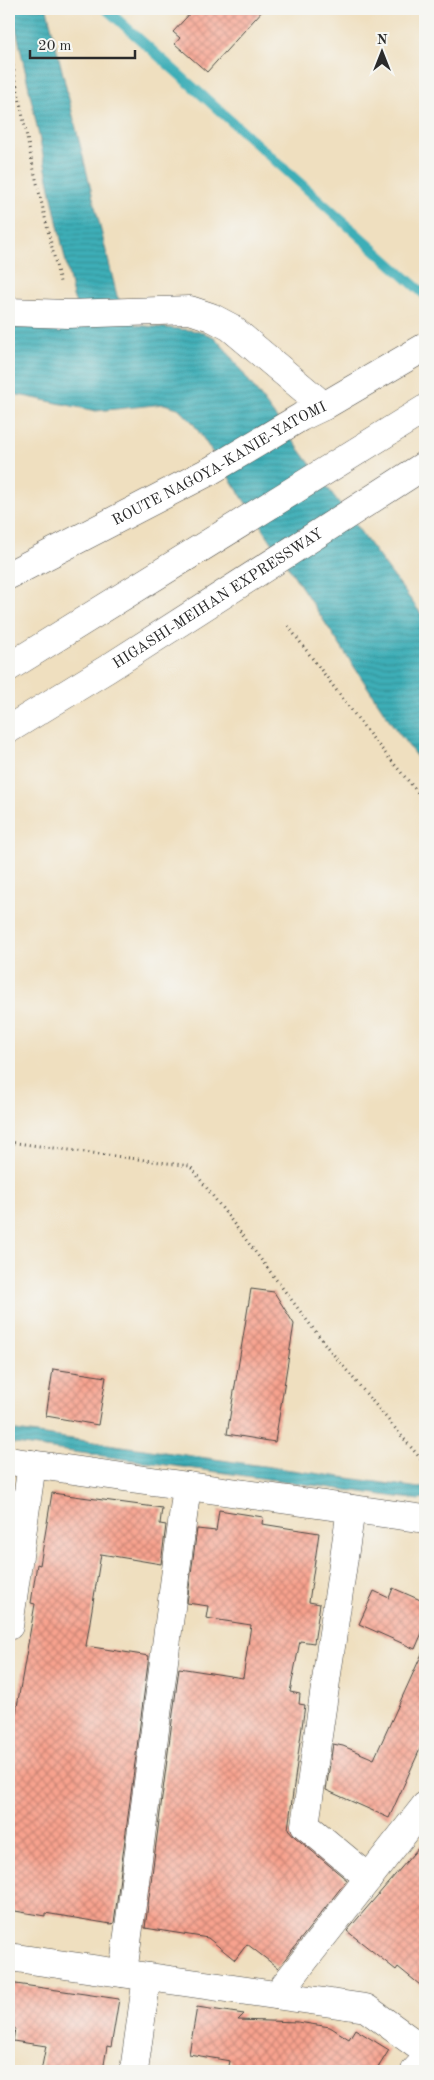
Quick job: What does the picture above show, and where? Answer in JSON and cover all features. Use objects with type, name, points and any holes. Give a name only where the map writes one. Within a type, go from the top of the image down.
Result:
[{"type":"main road","points":[[9,312],[70,314],[190,310],[211,317],[230,327],[313,412]]},
{"type":"main road","name":"ROUTE NAGOYA-KANIE-YATOMI","points":[[9,575],[210,472],[425,347]]},
{"type":"main road","points":[[9,666],[425,409]]},
{"type":"main road","name":"HIGASHI-MEIHAN EXPRESSWAY","points":[[9,729],[107,669],[425,466]]},
{"type":"main road","points":[[9,652],[78,623]]},
{"type":"main road","points":[[9,1626],[20,1462],[425,1519]]},
{"type":"main road","points":[[134,2071],[135,1975],[188,1486]]},
{"type":"main road","points":[[351,1509],[305,1825],[369,1878]]},
{"type":"main road","points":[[277,1995],[425,1806]]},
{"type":"main road","points":[[9,1957],[366,2008],[425,2051]]},
{"type":"main road","points":[[415,2071],[425,2060]]},
{"type":"path","points":[[9,46],[30,153],[70,314]]},
{"type":"path","points":[[288,626],[370,735],[425,801]]},
{"type":"path","points":[[9,1142],[190,1166],[328,1348],[425,1464]]},
{"type":"water","points":[[12,9],[47,9],[117,296],[136,325],[199,331],[214,337],[226,350],[425,619],[425,768],[394,727],[193,423],[178,408],[164,404],[96,411],[9,393],[9,323],[84,325],[73,296]]},
{"type":"water","points":[[9,1430],[419,1488],[425,1486],[425,1499],[419,1500],[9,1443]]},
{"type":"building","points":[[194,9],[264,9],[207,72],[175,44],[180,38],[173,32]]},
{"type":"building","points":[[251,1289],[274,1292],[294,1324],[275,1442],[227,1434]]},
{"type":"building","points":[[53,1369],[106,1377],[98,1425],[46,1416]]},
{"type":"building","points":[[52,1493],[162,1508],[160,1524],[166,1525],[161,1564],[101,1554],[86,1646],[149,1656],[114,1923],[111,1924],[45,1913],[45,1916],[9,1910],[9,1752],[35,1604],[31,1603],[37,1564],[40,1565]]},
{"type":"building","points":[[219,1510],[263,1517],[262,1524],[319,1533],[309,1602],[320,1604],[314,1643],[300,1641],[290,1692],[300,1694],[299,1704],[305,1705],[288,1829],[347,1880],[278,1968],[247,1944],[235,1960],[208,1938],[145,1928],[179,1668],[243,1678],[251,1625],[206,1618],[208,1606],[187,1603],[197,1529],[216,1531]]},
{"type":"building","points":[[393,1588],[425,1602],[425,1626],[415,1649],[359,1624],[374,1591],[389,1598]]},
{"type":"building","points":[[425,1647],[425,1738],[389,1818],[326,1790],[333,1744],[343,1746],[374,1759]]},
{"type":"building","points":[[425,1840],[425,1989],[398,1967],[396,1970],[347,1931]]},
{"type":"building","points":[[9,1983],[119,1999],[111,2047],[107,2046],[103,2071],[41,2071],[46,2046],[13,2041],[15,2028],[9,2027]]},
{"type":"building","points":[[197,2007],[244,2014],[238,2020],[298,2022],[330,2027],[349,2039],[355,2029],[389,2050],[376,2071],[228,2071],[230,2061],[189,2054]]},
{"type":"waterway","points":[[106,9],[425,295]]}]
